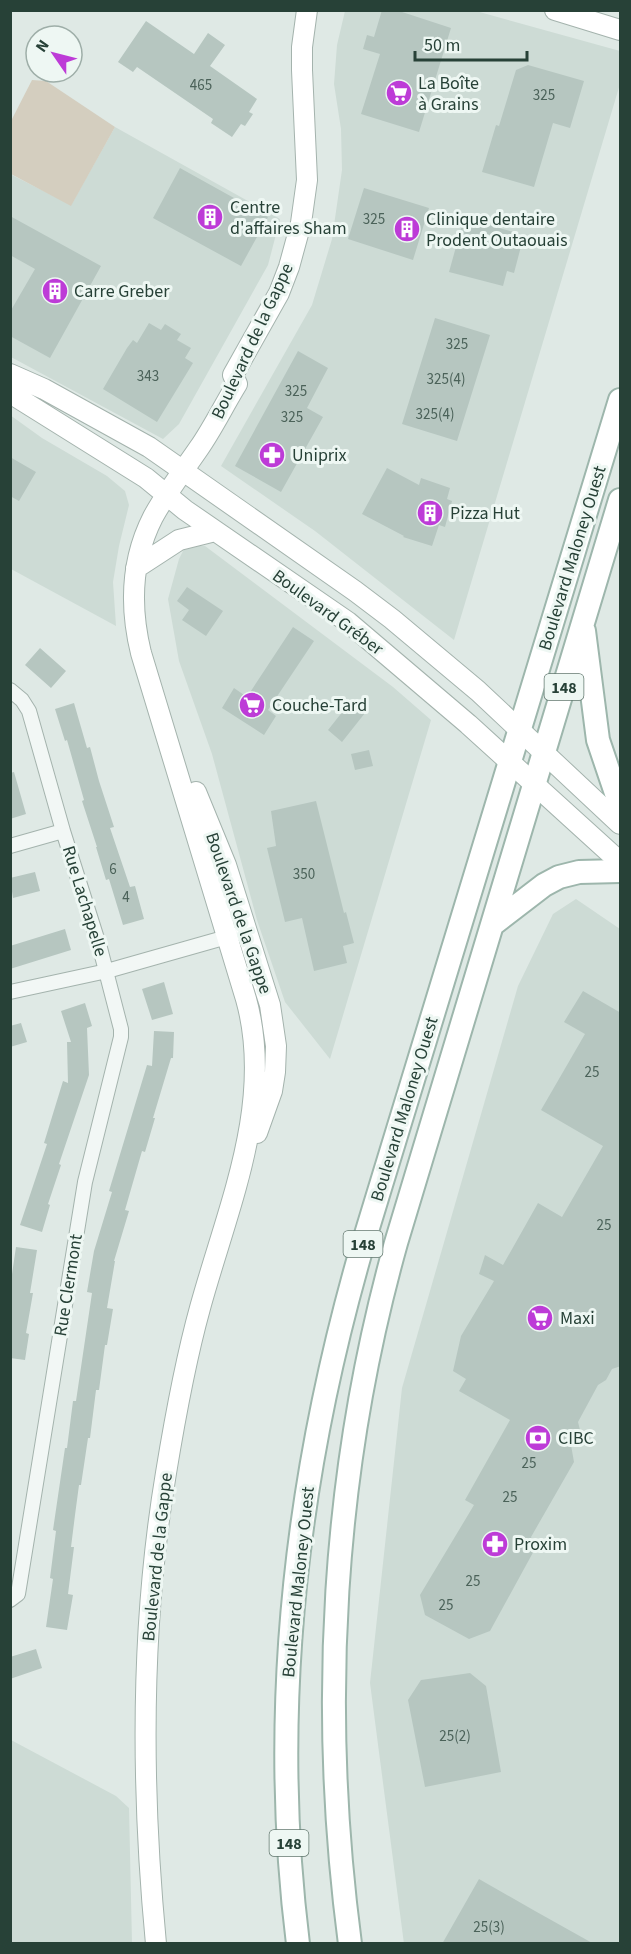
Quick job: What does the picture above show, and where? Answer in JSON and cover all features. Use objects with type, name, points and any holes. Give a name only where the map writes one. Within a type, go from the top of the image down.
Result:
[{"type":"main road","name":"Boulevard Maloney Ouest","points":[[298,1944],[290,1867],[287,1796],[288,1678],[297,1560],[315,1445],[339,1331],[360,1254],[621,400]]},
{"type":"main road","name":"Boulevard Maloney Ouest","points":[[350,1944],[341,1870],[333,1733],[338,1572],[348,1475],[366,1360],[388,1270],[621,500]]},
{"type":"main road","points":[[583,622],[598,740],[621,805]]},
{"type":"main road","points":[[492,925],[544,885],[559,877],[579,872],[621,872]]},
{"type":"street","name":"Boulevard de la Gappe","points":[[156,1944],[149,1853],[145,1737],[146,1667],[154,1565],[167,1465],[193,1332],[238,1179],[251,1114],[255,1047],[253,1024],[228,936],[141,653],[133,610],[134,586],[136,568],[152,519],[201,446],[237,384],[233,375],[279,293],[289,267],[301,223],[308,180],[302,70],[302,47],[307,10]]},
{"type":"street","points":[[555,10],[621,30]]},
{"type":"street","name":"Boulevard Gréber","points":[[10,374],[44,389],[156,452],[378,607],[478,691],[621,824]]},
{"type":"street","name":"Boulevard Gréber","points":[[10,393],[146,478],[185,510],[348,622],[510,761],[621,862]]},
{"type":"street","points":[[136,568],[179,540],[215,531]]},
{"type":"street","name":"Boulevard de la Gappe","points":[[141,653],[226,865],[270,1005],[277,1054],[275,1072],[270,1098],[238,1179]]},
{"type":"street","name":"Rue Lachapelle","points":[[10,690],[22,700],[29,711],[63,831],[107,971]]},
{"type":"street","name":"Rue Lachapelle","points":[[10,846],[63,831]]},
{"type":"street","points":[[10,992],[107,971],[248,932]]},
{"type":"street","name":"Rue Clermont","points":[[10,1600],[18,1594],[85,1182],[121,1037],[107,971]]},
{"type":"shaded area","points":[[345,11],[476,11],[620,51],[620,84],[454,640],[315,531],[221,466],[312,305],[332,239],[342,170],[341,129],[334,84],[337,45]]},
{"type":"shaded area","points":[[30,84],[50,84],[115,127],[71,206],[11,174],[11,121]]},
{"type":"shaded area","points":[[115,127],[280,219],[268,265],[179,424],[163,439],[11,357],[10,174],[71,205]]},
{"type":"shaded area","points":[[10,415],[42,438],[107,476],[125,491],[129,505],[113,582],[116,626],[11,569]]},
{"type":"shaded area","points":[[186,545],[205,546],[393,687],[431,720],[330,1059],[285,1002],[257,920],[212,754],[179,661],[168,599],[179,559]]},
{"type":"shaded area","points":[[576,899],[620,929],[620,1943],[404,1944],[370,1683],[402,1388],[518,986],[553,914]]},
{"type":"shaded area","points":[[11,1740],[116,1796],[129,1808],[132,1943],[11,1943]]},
{"type":"building","points":[[382,10],[396,10],[451,28],[419,132],[361,114],[380,54],[363,49],[367,35],[374,37]]},
{"type":"building","points":[[146,21],[194,54],[208,33],[225,45],[210,66],[257,99],[249,112],[253,114],[245,126],[241,124],[232,137],[211,123],[213,119],[137,67],[133,72],[118,62]]},
{"type":"building","points":[[528,65],[584,81],[570,128],[553,123],[534,187],[482,172],[516,70]]},
{"type":"building","name":"Centre d'affaires Sham","points":[[180,168],[268,217],[241,266],[153,218]]},
{"type":"building","points":[[364,188],[429,208],[413,260],[348,239]]},
{"type":"building","name":"Carre Greber","points":[[10,216],[101,266],[50,358],[10,336],[10,312],[35,269],[10,255]]},
{"type":"building","points":[[464,218],[524,235],[514,273],[507,271],[503,286],[449,272]]},
{"type":"building","points":[[435,318],[490,335],[457,441],[402,424]]},
{"type":"building","points":[[149,323],[161,330],[165,324],[181,334],[177,340],[191,348],[185,358],[193,363],[157,422],[103,389],[127,348],[133,340],[137,343]]},
{"type":"building","points":[[298,351],[328,368],[307,408],[323,417],[281,492],[235,466]]},
{"type":"building","points":[[10,457],[36,472],[19,501],[10,496]]},
{"type":"building","points":[[387,468],[419,485],[421,478],[450,488],[447,499],[452,501],[445,527],[439,525],[432,546],[403,537],[362,514]]},
{"type":"building","points":[[187,587],[223,611],[206,636],[182,620],[189,610],[177,601]]},
{"type":"building","points":[[293,627],[314,641],[268,710],[276,716],[264,735],[222,708],[234,688],[247,697]]},
{"type":"building","points":[[40,648],[66,671],[51,688],[25,665]]},
{"type":"building","points":[[351,701],[365,713],[342,742],[328,730]]},
{"type":"building","points":[[74,703],[114,827],[110,828],[130,887],[135,886],[144,919],[123,925],[109,879],[106,880],[82,801],[84,800],[67,740],[65,741],[55,709]]},
{"type":"building","points":[[369,750],[373,766],[355,770],[351,754]]},
{"type":"building","points":[[14,772],[26,814],[10,819],[10,773]]},
{"type":"building","points":[[316,801],[344,913],[346,912],[354,943],[343,946],[347,963],[314,971],[302,918],[285,922],[267,848],[276,846],[271,811]]},
{"type":"building","points":[[35,872],[40,891],[13,898],[10,878]]},
{"type":"building","points":[[65,929],[71,950],[10,969],[10,946]]},
{"type":"building","points":[[164,982],[173,1014],[152,1020],[142,989]]},
{"type":"building","points":[[583,991],[621,1013],[621,1366],[612,1369],[606,1380],[598,1385],[578,1422],[580,1430],[571,1445],[574,1462],[531,1537],[536,1547],[490,1631],[469,1639],[425,1615],[420,1595],[474,1505],[465,1500],[510,1420],[459,1391],[466,1379],[453,1371],[461,1336],[494,1281],[479,1274],[485,1255],[503,1265],[538,1203],[562,1217],[603,1146],[541,1110],[585,1034],[564,1022]]},
{"type":"building","points":[[85,1003],[92,1026],[87,1028],[89,1075],[59,1164],[61,1165],[48,1204],[50,1205],[42,1232],[20,1225],[47,1144],[44,1143],[63,1081],[68,1083],[67,1042],[71,1042],[61,1011]]},
{"type":"building","points":[[21,1023],[27,1042],[10,1047],[10,1026]]},
{"type":"building","points":[[154,1031],[174,1032],[173,1058],[171,1058],[153,1118],[155,1118],[145,1152],[142,1151],[125,1210],[129,1211],[114,1261],[107,1308],[113,1309],[99,1390],[96,1390],[90,1438],[88,1438],[75,1515],[71,1547],[74,1547],[68,1594],[73,1595],[67,1630],[46,1627],[53,1579],[50,1578],[56,1531],[53,1530],[92,1293],[87,1292],[94,1251],[112,1192],[109,1191],[147,1065],[152,1066]]},
{"type":"building","points":[[16,1247],[37,1250],[30,1293],[33,1293],[26,1333],[29,1334],[25,1360],[10,1358],[10,1293]]},
{"type":"building","points":[[36,1649],[42,1668],[10,1679],[10,1657]]},
{"type":"building","points":[[470,1673],[486,1686],[501,1772],[425,1787],[408,1700],[421,1680]]},
{"type":"building","points":[[479,1879],[535,1911],[594,1944],[442,1944]]},
{"type":"place","name":"La Boîte à Grains","points":[[399,93]]},
{"type":"place","name":"Centre d'affaires Sham","points":[[210,217]]},
{"type":"place","name":"Clinique dentaire Prodent Outaouais","points":[[407,229]]},
{"type":"place","name":"Carre Greber","points":[[55,291]]},
{"type":"place","name":"Uniprix","points":[[272,455]]},
{"type":"place","name":"Pizza Hut","points":[[430,513]]},
{"type":"place","name":"Couche-Tard","points":[[252,705]]},
{"type":"place","name":"Maxi","points":[[540,1318]]},
{"type":"place","name":"CIBC","points":[[538,1438]]},
{"type":"place","name":"Proxim","points":[[495,1544]]}]
